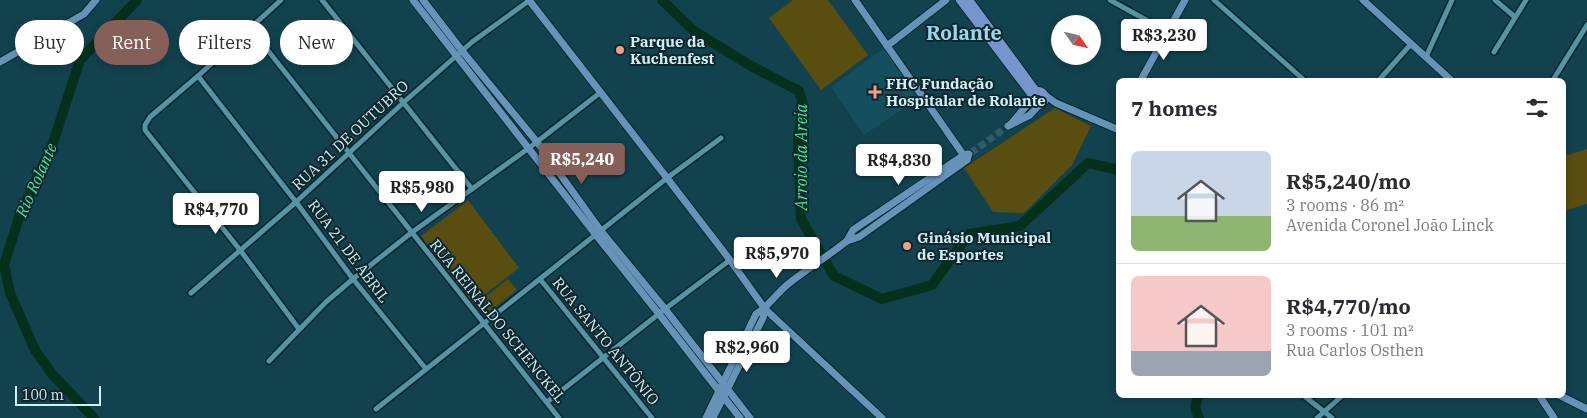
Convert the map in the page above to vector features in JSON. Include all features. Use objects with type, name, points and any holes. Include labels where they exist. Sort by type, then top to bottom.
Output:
[{"type":"main road","points":[[0,62],[84,14],[96,0]]},
{"type":"main road","points":[[413,0],[537,142],[598,233]]},
{"type":"main road","points":[[424,0],[460,54],[529,148],[662,311],[723,390],[750,418]]},
{"type":"main road","points":[[529,0],[668,178],[765,309],[882,418]]},
{"type":"main road","points":[[706,418],[743,351],[756,314],[765,309],[777,294],[808,270],[847,241],[859,237],[899,203],[968,155],[855,0]]},
{"type":"main road","points":[[888,46],[946,0]]},
{"type":"main road","points":[[960,0],[1033,95]]},
{"type":"main road","points":[[969,0],[1033,95],[1034,103],[1056,103]]},
{"type":"main road","points":[[1143,78],[1185,0]]},
{"type":"main road","points":[[1363,0],[1449,78]]},
{"type":"main road","points":[[1045,95],[1045,100],[1030,115],[1009,125],[1033,95],[1041,91],[1056,103],[1116,126]]},
{"type":"main road","points":[[713,418],[723,390]]},
{"type":"main road","points":[[723,390],[740,418]]},
{"type":"main road","points":[[1541,398],[1554,418]]},
{"type":"main road","points":[[1565,398],[1587,409]]},
{"type":"street","points":[[259,20],[281,0]]},
{"type":"street","points":[[322,0],[472,189]]},
{"type":"street","name":"RUA 31 DE OUTUBRO","points":[[191,293],[296,202],[472,42],[529,0]]},
{"type":"street","points":[[1110,0],[1168,32]]},
{"type":"street","points":[[1214,0],[1302,78]]},
{"type":"street","points":[[1426,57],[1452,0]]},
{"type":"street","points":[[1495,0],[1515,17]]},
{"type":"street","points":[[1494,52],[1526,0]]},
{"type":"street","points":[[1554,78],[1587,25]]},
{"type":"street","points":[[1380,78],[1411,44]]},
{"type":"street","name":"RUA REINALDO SCHENCKEL","points":[[270,53],[559,418]]},
{"type":"street","points":[[210,65],[150,117],[145,124],[145,130],[240,250],[299,329]]},
{"type":"street","name":"RUA 21 DE ABRIL","points":[[198,76],[353,279],[426,369]]},
{"type":"street","points":[[269,361],[326,302],[353,279],[411,233],[529,148],[601,92]]},
{"type":"street","points":[[376,409],[721,138]]},
{"type":"street","points":[[547,402],[730,260]]},
{"type":"street","name":"RUA SANTO ANTÔNIO","points":[[540,279],[652,418]]},
{"type":"street","points":[[1307,398],[1332,418]]},
{"type":"street","points":[[1317,418],[1340,398]]},
{"type":"shaded area","points":[[793,0],[828,0],[868,55],[821,90],[769,18]]},
{"type":"shaded area","name":"FHC Fundação Hospitalar de Rolante","points":[[884,48],[920,97],[864,135],[831,87]]},
{"type":"shaded area","points":[[1055,108],[1091,126],[1072,165],[1024,213],[993,212],[964,168]]},
{"type":"shaded area","points":[[1587,149],[1587,204],[1566,210],[1566,155]]},
{"type":"shaded area","points":[[468,200],[519,268],[472,304],[421,236]]},
{"type":"shaded area","points":[[508,279],[517,290],[484,316],[475,305]]},
{"type":"waterway","name":"Rio Rolante","points":[[94,418],[52,374],[35,350],[10,293],[4,265],[20,214],[53,143],[80,60],[137,0]]},
{"type":"waterway","name":"Arroio da Areia","points":[[662,0],[694,31],[751,66],[799,91],[803,104],[798,141],[801,219],[834,276],[882,299],[932,285],[969,234],[1020,226],[1088,163],[1116,169]]},
{"type":"waterway","name":"Arroio da Areia","points":[[1198,398],[1195,407],[1199,418]]},
{"type":"tunnel","points":[[971,153],[1008,126]]},
{"type":"place","name":"Parque da Kuchenfest","points":[[620,50]]},
{"type":"place","name":"FHC Fundação Hospitalar de Rolante","points":[[875,92]]},
{"type":"place","name":"Ginásio Municipal de Esportes","points":[[907,246]]},
{"type":"district","name":"Rolante","points":[[964,32]]}]
